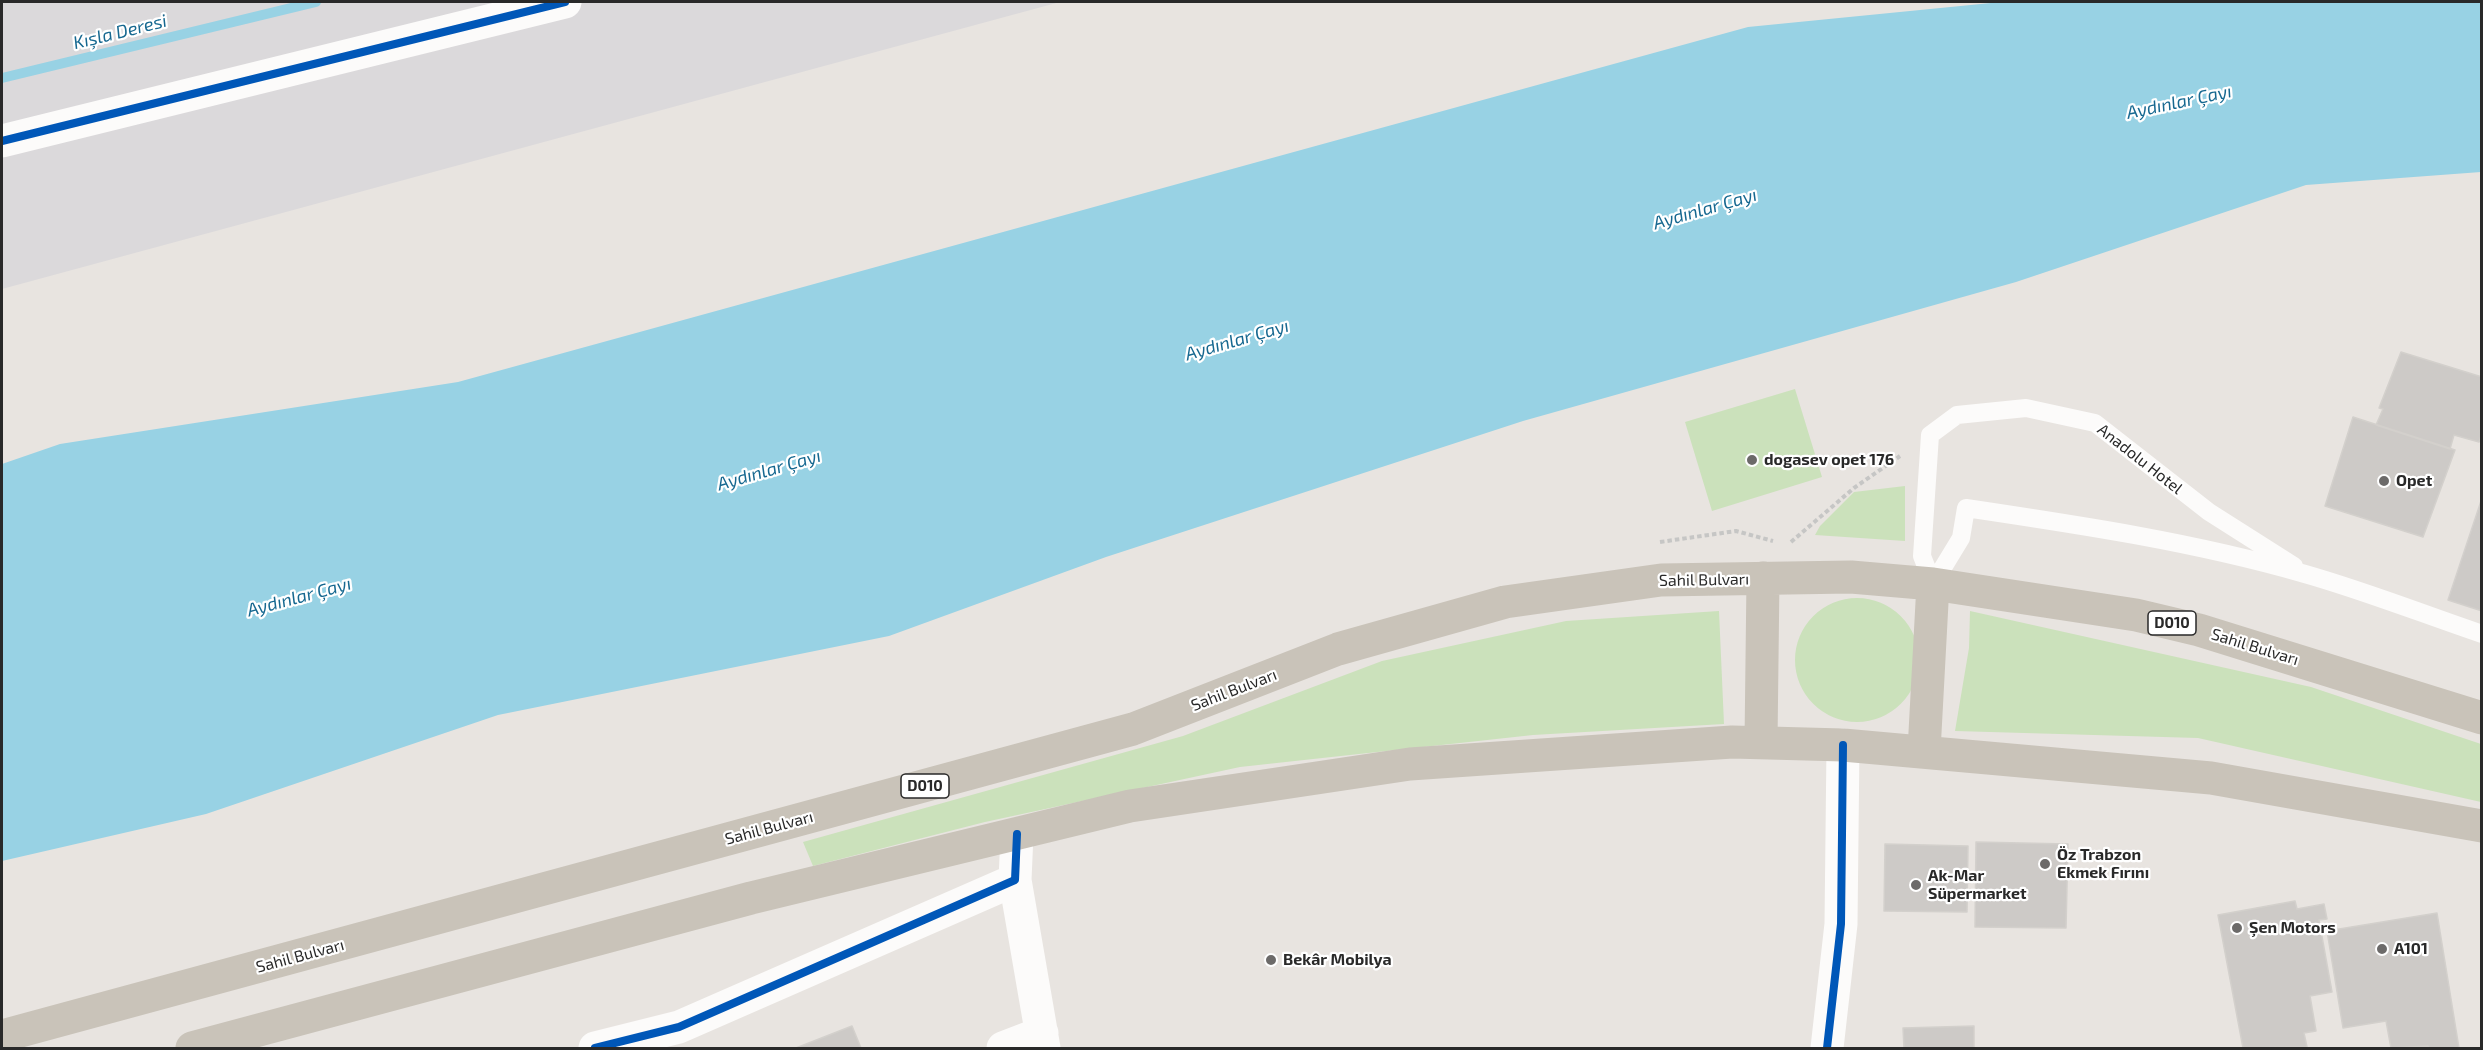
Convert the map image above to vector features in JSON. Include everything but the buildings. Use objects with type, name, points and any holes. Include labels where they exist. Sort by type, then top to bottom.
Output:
[{"type":"highway","name":"Sahil Bulvarı","points":[[2,1036],[1133,729],[1338,649],[1505,602],[1661,580],[1851,577],[1933,584],[2136,615],[2199,630],[2481,718]]},
{"type":"highway","points":[[1761,742],[1763,579]]},
{"type":"highway","points":[[1924,751],[1933,584]]},
{"type":"highway","points":[[192,1048],[751,898],[1130,806],[1410,764],[1732,742],[1843,745],[2211,778],[2481,826]]},
{"type":"street","points":[[2,141],[565,2]]},
{"type":"street","points":[[1827,1048],[1841,924],[1843,745]]},
{"type":"street","points":[[1004,1048],[1043,1041],[1015,880],[1017,834]]},
{"type":"street","points":[[595,1048],[679,1027],[1015,880]]},
{"type":"lane","name":"Anadolu Hotel","points":[[1930,435],[1957,415],[2026,408],[2095,423],[2209,512],[2306,574]]},
{"type":"lane","points":[[1930,435],[1922,556],[1933,584]]},
{"type":"lane","points":[[1933,584],[1961,538],[1966,508],[2141,535],[2216,550],[2306,574],[2481,634]]},
{"type":"path","points":[[1787,545],[1854,488],[1930,435]]},
{"type":"shaded area","points":[[2,2],[1060,2],[2,289]]},
{"type":"green space","points":[[1795,389],[1822,477],[1712,511],[1685,422]]},
{"type":"green space","points":[[1905,486],[1905,541],[1815,535],[1820,526],[1854,492]]},
{"type":"green space","points":[[1857,598],[1881,603],[1901,616],[1914,636],[1919,660],[1914,684],[1901,704],[1881,717],[1857,722],[1833,717],[1813,704],[1800,684],[1795,660],[1800,636],[1813,616],[1833,603]]},
{"type":"green space","points":[[1719,611],[1724,724],[1533,735],[1240,767],[985,822],[813,866],[803,842],[1183,736],[1382,661],[1566,621]]},
{"type":"green space","points":[[1970,611],[2311,687],[2481,744],[2481,802],[2198,738],[1955,731],[1969,648]]},
{"type":"water","name":"Aydınlar Çayı","points":[[2001,2],[2481,2],[2481,172],[2306,185],[2016,282],[1523,421],[1106,557],[889,636],[498,715],[206,814],[2,861],[2,464],[60,444],[458,382],[1748,27]]},
{"type":"waterway","name":"Kışla Deresi","points":[[2,78],[316,2]]},
{"type":"cycle path","points":[[2,141],[565,2]]},
{"type":"cycle path","points":[[1827,1048],[1841,924],[1843,745]]},
{"type":"cycle path","points":[[595,1048],[679,1027],[1015,880],[1017,834]]},
{"type":"place","name":"dogasev opet 176","points":[[1752,460]]},
{"type":"place","name":"Opet","points":[[2384,481]]},
{"type":"place","name":"Öz Trabzon Ekmek Fırını","points":[[2045,864]]},
{"type":"place","name":"Ak-Mar Süpermarket","points":[[1916,885]]},
{"type":"place","name":"Şen Motors","points":[[2237,928]]},
{"type":"place","name":"A101","points":[[2382,949]]},
{"type":"place","name":"Bekâr Mobilya","points":[[1271,960]]}]
